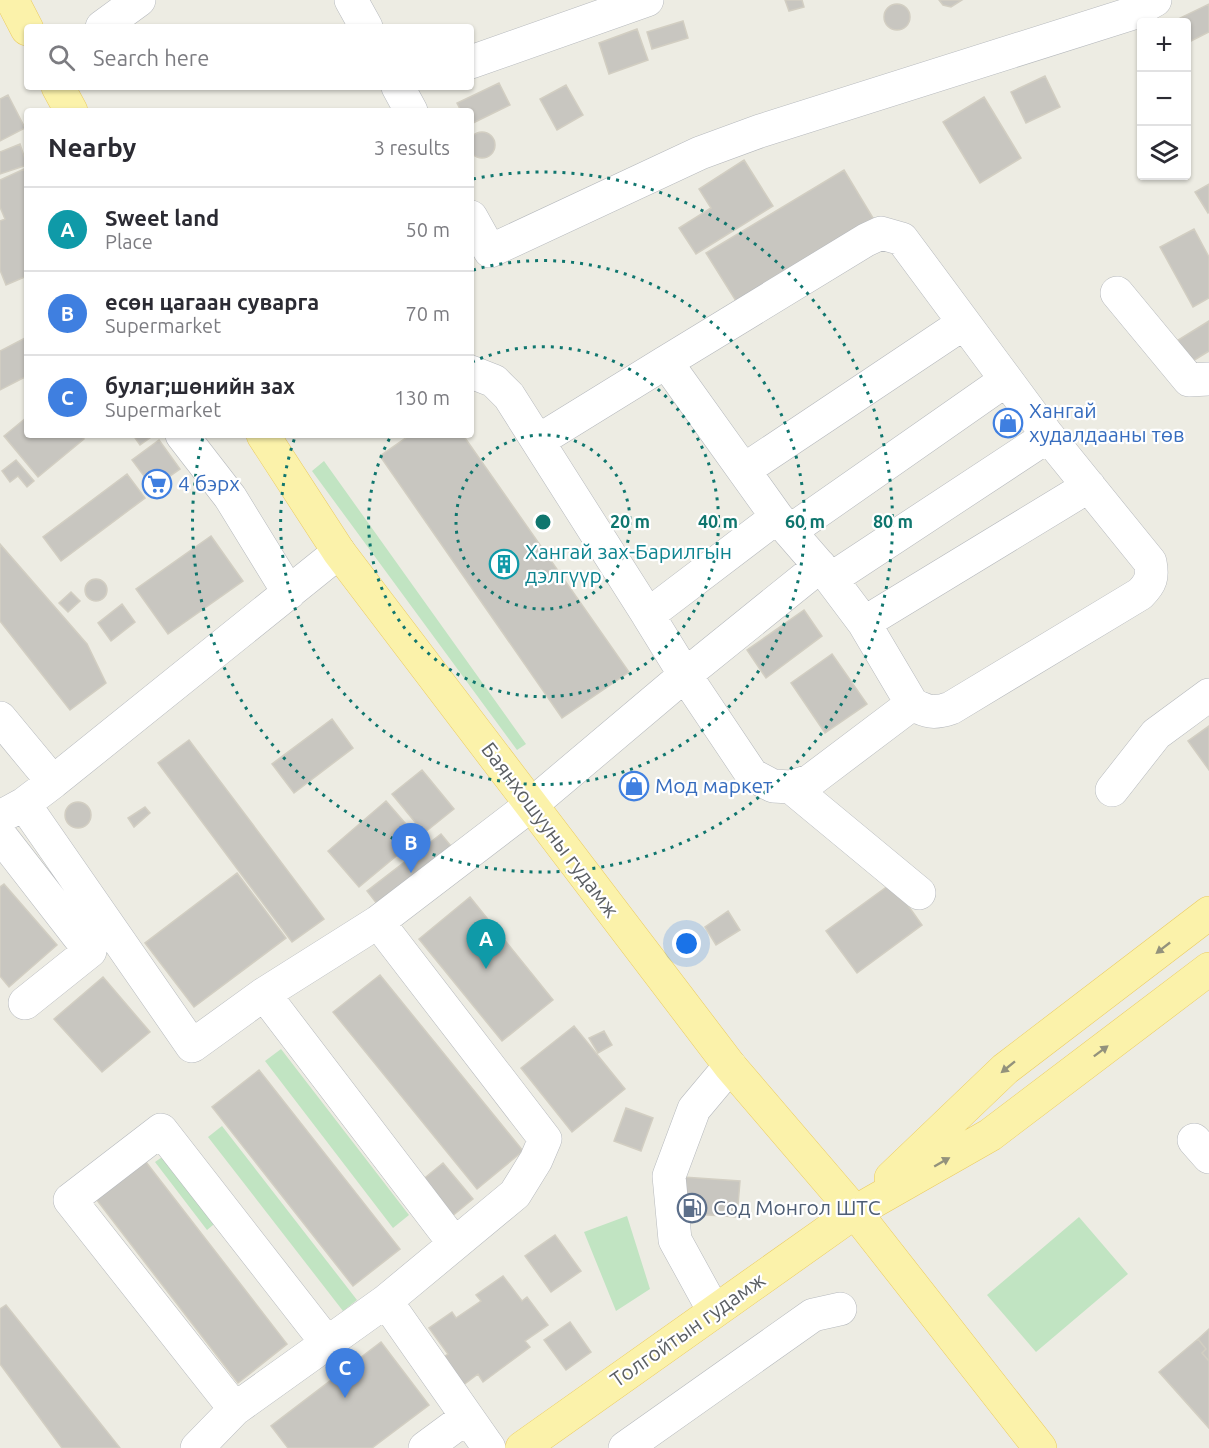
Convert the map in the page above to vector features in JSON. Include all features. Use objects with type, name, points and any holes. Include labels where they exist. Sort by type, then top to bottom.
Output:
[{"type":"main road","points":[[12,0],[24,24]]},
{"type":"main road","points":[[60,90],[69,108]]},
{"type":"main road","name":"Баянхошууны гудамж","points":[[264,438],[339,552],[729,1066],[855,1212],[1040,1448]]},
{"type":"main road","points":[[855,1212],[1005,1069],[1209,913]]},
{"type":"main road","points":[[855,1212],[990,1135],[1209,969]]},
{"type":"main road","name":"Толгойтын гудамж","points":[[522,1448],[855,1212]]},
{"type":"street","points":[[106,24],[139,0]]},
{"type":"street","points":[[351,0],[364,24]]},
{"type":"street","points":[[474,61],[647,0]]},
{"type":"street","points":[[474,222],[490,251],[700,153],[760,131],[1130,14],[1155,0]]},
{"type":"street","points":[[400,90],[410,108]]},
{"type":"street","points":[[538,441],[666,362],[881,233],[902,239],[1048,436],[1150,562],[1152,575],[1149,584],[1140,594],[951,708],[936,713],[926,711],[912,704],[864,623],[784,524],[666,362]]},
{"type":"street","points":[[1117,293],[1189,380],[1209,379]]},
{"type":"street","points":[[744,471],[964,323]]},
{"type":"street","points":[[474,373],[494,381],[509,396],[685,675],[752,775],[773,786],[791,787],[810,781],[912,704]]},
{"type":"street","points":[[648,615],[1006,380]]},
{"type":"street","points":[[6,816],[192,1046],[264,994],[378,922],[531,805],[685,675],[825,572],[1048,436]]},
{"type":"street","points":[[184,438],[230,497],[289,593]]},
{"type":"street","points":[[864,623],[1089,486]]},
{"type":"street","points":[[6,816],[52,782],[339,552]]},
{"type":"street","points":[[1112,790],[1156,734],[1209,695]]},
{"type":"street","points":[[0,718],[52,782]]},
{"type":"street","points":[[791,787],[919,893]]},
{"type":"street","points":[[6,816],[90,951],[25,1003]]},
{"type":"street","points":[[196,1448],[235,1409],[386,1301],[515,1194],[536,1160],[544,1139],[378,922]]},
{"type":"street","points":[[264,994],[454,1243]]},
{"type":"street","points":[[714,1311],[675,1240],[669,1176],[694,1109],[729,1066]]},
{"type":"street","points":[[235,1409],[70,1200],[161,1130],[327,1343]]},
{"type":"street","points":[[386,1301],[489,1448]]},
{"type":"street","points":[[626,1448],[813,1315],[840,1310]]},
{"type":"street","points":[[425,1448],[467,1417]]},
{"type":"green space","points":[[324,461],[526,744],[517,750],[312,471]]},
{"type":"green space","points":[[281,1049],[409,1215],[393,1228],[265,1061]]},
{"type":"green space","points":[[222,1126],[357,1300],[343,1311],[208,1137]]},
{"type":"green space","points":[[168,1153],[219,1220],[207,1230],[155,1162]]},
{"type":"green space","points":[[627,1216],[650,1289],[616,1311],[584,1232]]},
{"type":"green space","points":[[1079,1217],[1128,1274],[1036,1352],[987,1295]]},
{"type":"building","points":[[785,0],[802,0],[804,7],[789,11]]},
{"type":"building","points":[[939,0],[962,0],[951,7],[943,5]]},
{"type":"building","points":[[897,4],[906,8],[910,17],[906,26],[897,30],[888,26],[884,17],[888,8]]},
{"type":"building","points":[[1209,4],[1209,32],[1191,41],[1191,18],[1180,18]]},
{"type":"building","points":[[683,21],[688,38],[652,49],[647,32]]},
{"type":"building","points":[[637,29],[648,60],[609,74],[599,43]]},
{"type":"building","points":[[1045,76],[1060,107],[1026,123],[1011,92]]},
{"type":"building","points":[[499,83],[510,105],[474,123],[474,108],[460,108],[457,103]]},
{"type":"building","points":[[566,85],[583,115],[557,130],[540,99]]},
{"type":"building","points":[[8,95],[24,129],[0,141],[0,99]]},
{"type":"building","points":[[984,97],[1021,158],[980,183],[943,122]]},
{"type":"building","points":[[477,133],[487,133],[494,140],[494,150],[487,157],[482,158],[474,155],[474,135]]},
{"type":"building","points":[[20,144],[24,166],[0,174],[0,152]]},
{"type":"building","points":[[744,160],[773,206],[696,254],[679,228],[711,208],[699,189]]},
{"type":"building","points":[[24,169],[24,277],[6,285],[0,270],[0,221],[5,219],[0,207],[0,180]]},
{"type":"building","points":[[844,170],[873,218],[736,301],[706,253]]},
{"type":"building","points":[[1209,184],[1209,212],[1208,213],[1195,192]]},
{"type":"building","points":[[1194,229],[1209,257],[1209,298],[1193,307],[1160,247]]},
{"type":"building","points":[[1209,321],[1209,351],[1188,364],[1175,342]]},
{"type":"building","points":[[24,339],[24,378],[0,390],[0,351]]},
{"type":"building","points":[[24,419],[24,438],[84,439],[38,477],[4,436]]},
{"type":"building","points":[[135,438],[150,438],[140,445]]},
{"type":"building","name":"Хангай зах-Барилгын дэлгүүр","points":[[406,438],[465,438],[629,672],[562,718],[380,456]]},
{"type":"building","points":[[159,440],[180,469],[153,488],[132,460]]},
{"type":"building","points":[[16,460],[34,481],[27,487],[18,476],[10,482],[2,471]]},
{"type":"building","points":[[127,474],[145,498],[61,561],[43,537]]},
{"type":"building","points":[[211,536],[243,581],[168,634],[136,589]]},
{"type":"building","points":[[0,544],[87,644],[106,683],[70,710],[0,621]]},
{"type":"building","points":[[92,579],[100,579],[107,586],[107,594],[100,601],[92,601],[85,594],[85,586]]},
{"type":"building","points":[[71,592],[80,601],[68,612],[59,603]]},
{"type":"building","points":[[122,604],[135,622],[111,641],[98,623]]},
{"type":"building","points":[[804,610],[822,636],[766,678],[747,650]]},
{"type":"building","points":[[832,654],[867,704],[825,733],[791,683]]},
{"type":"building","points":[[332,719],[353,748],[294,793],[272,764]]},
{"type":"building","points":[[1209,726],[1209,770],[1188,741]]},
{"type":"building","points":[[189,740],[324,919],[292,942],[158,763]]},
{"type":"building","points":[[422,770],[454,809],[424,833],[392,794]]},
{"type":"building","points":[[386,801],[418,838],[359,887],[328,851]]},
{"type":"building","points":[[78,802],[87,806],[91,815],[87,824],[78,828],[69,824],[65,815],[69,806]]},
{"type":"building","points":[[145,807],[150,813],[134,827],[128,818]]},
{"type":"building","points":[[441,834],[455,851],[381,909],[367,891]]},
{"type":"building","points":[[237,873],[286,938],[194,1007],[145,943]]},
{"type":"building","points":[[892,883],[922,925],[857,973],[826,931]]},
{"type":"building","points":[[4,884],[57,945],[9,987],[0,976],[0,887]]},
{"type":"building","points":[[470,897],[553,1000],[502,1041],[419,939]]},
{"type":"building","points":[[728,911],[740,930],[716,945],[705,927]]},
{"type":"building","points":[[380,975],[523,1151],[477,1189],[333,1012]]},
{"type":"building","points":[[103,977],[150,1032],[102,1072],[54,1019]]},
{"type":"building","points":[[574,1026],[625,1089],[572,1132],[521,1068]]},
{"type":"building","points":[[604,1031],[612,1045],[598,1053],[589,1038]]},
{"type":"building","points":[[259,1070],[400,1249],[353,1286],[212,1107]]},
{"type":"building","points":[[626,1108],[653,1118],[641,1151],[614,1141]]},
{"type":"building","points":[[146,1162],[287,1344],[238,1383],[96,1199]]},
{"type":"building","points":[[443,1163],[473,1199],[451,1217],[421,1181]]},
{"type":"building","points":[[683,1177],[740,1181],[737,1217],[679,1213]]},
{"type":"building","points":[[555,1235],[581,1271],[551,1292],[525,1256]]},
{"type":"building","points":[[503,1276],[522,1301],[527,1297],[548,1325],[525,1341],[530,1347],[483,1382],[478,1374],[462,1386],[442,1358],[448,1354],[429,1328],[452,1312],[456,1318],[481,1301],[476,1295]]},
{"type":"building","points":[[6,1305],[120,1448],[62,1448],[0,1364],[0,1309]]},
{"type":"building","points":[[570,1322],[591,1352],[566,1370],[544,1340]]},
{"type":"building","points":[[1209,1329],[1209,1361],[1202,1353],[1206,1349],[1198,1339]]},
{"type":"building","points":[[1198,1339],[1206,1349],[1202,1353],[1209,1361],[1209,1428],[1159,1372]]},
{"type":"building","points":[[381,1342],[429,1405],[372,1448],[288,1448],[271,1426]]},
{"type":"place","name":"Хангай худалдааны төв","points":[[1008,423]]},
{"type":"place","name":"4 бэрх","points":[[157,484]]},
{"type":"place","name":"Хангай зах-Барилгын дэлгүүр","points":[[504,564]]},
{"type":"place","name":"Мод маркет","points":[[634,786]]},
{"type":"place","name":"есөн цагаан суварга","points":[[411,873]]},
{"type":"place","name":"Sweet land","points":[[486,969]]},
{"type":"place","name":"Сод Монгол ШТС","points":[[692,1208]]},
{"type":"place","name":"булаг;шөнийн зах","points":[[345,1398]]}]
